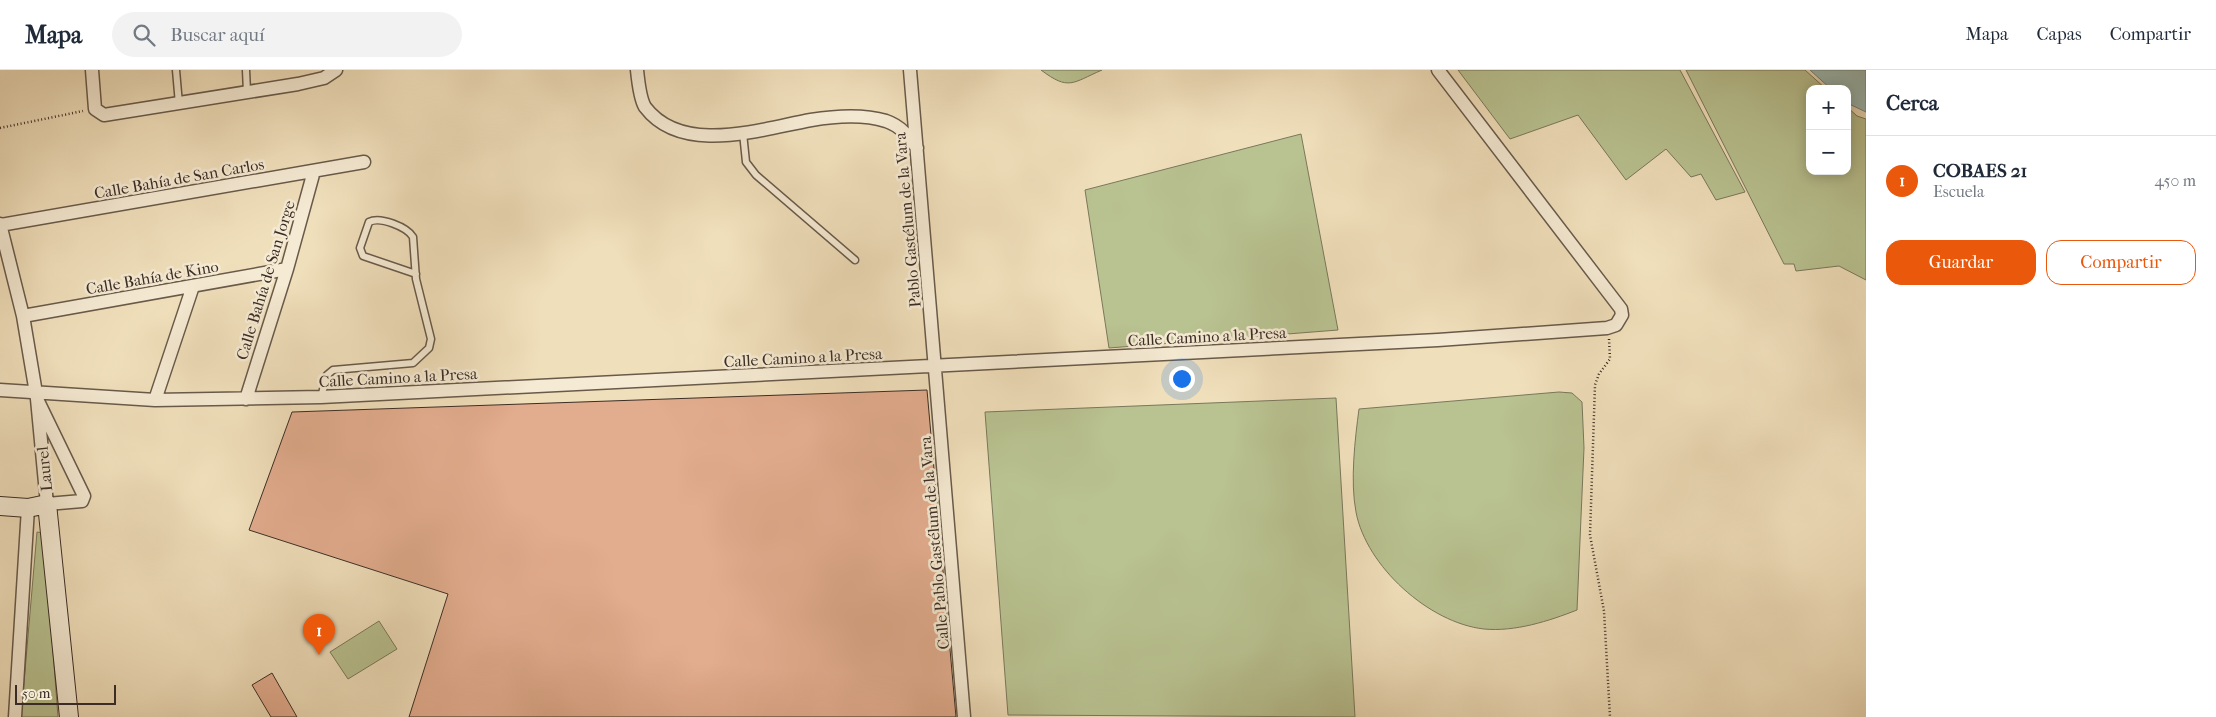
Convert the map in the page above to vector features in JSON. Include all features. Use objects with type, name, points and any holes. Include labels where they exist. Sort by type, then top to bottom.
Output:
[{"type":"street","points":[[92,70],[95,108],[104,115],[298,84],[336,70]]},
{"type":"street","points":[[637,70],[644,106],[663,124],[679,132],[743,134],[812,120],[868,117],[888,122],[904,131],[918,148]]},
{"type":"street","name":"Pablo Gastélum de la Vara","points":[[910,70],[936,367]]},
{"type":"street","points":[[1438,70],[1621,309],[1621,321],[1606,328]]},
{"type":"street","name":"Calle Bahía de San Carlos","points":[[0,224],[364,162]]},
{"type":"street","name":"Calle Bahía de San Jorge","points":[[246,399],[287,269],[314,171]]},
{"type":"street","name":"Laurel","points":[[0,224],[23,316],[36,397],[69,717]]},
{"type":"street","name":"Calle Bahía de Kino","points":[[23,316],[287,269]]},
{"type":"street","points":[[155,400],[193,286]]},
{"type":"street","name":"Calle Camino a la Presa","points":[[0,390],[36,397],[155,400],[321,397],[936,367],[1438,340],[1606,328]]},
{"type":"street","name":"Calle Pablo Gastélum de la Vara","points":[[936,367],[964,717]]},
{"type":"street","points":[[0,506],[28,508],[47,504],[79,502],[84,496],[36,397]]},
{"type":"street","points":[[14,717],[28,508]]},
{"type":"lane","points":[[176,70],[179,104]]},
{"type":"lane","points":[[246,70],[248,92]]},
{"type":"lane","points":[[743,134],[746,162],[756,175],[855,260]]},
{"type":"lane","points":[[321,397],[327,375],[333,370],[413,363],[422,357],[429,348],[431,339],[416,274],[413,237],[401,227],[376,220],[369,222],[360,248],[363,256],[416,274]]},
{"type":"path","points":[[0,128],[95,108]]},
{"type":"path","points":[[1606,328],[1610,359],[1599,374],[1595,385],[1589,512],[1594,562],[1604,611],[1610,717]]},
{"type":"green space","points":[[1041,70],[1102,70],[1077,81],[1065,83],[1050,77]]},
{"type":"green space","points":[[1458,70],[1680,70],[1745,192],[1716,200],[1701,174],[1691,177],[1666,149],[1626,180],[1578,115],[1510,139]]},
{"type":"green space","points":[[1686,70],[1805,70],[1822,85],[1806,85],[1806,175],[1851,175],[1851,111],[1857,116],[1866,119],[1866,280],[1839,266],[1796,271],[1794,264],[1784,264]]},
{"type":"green space","points":[[1301,134],[1338,330],[1109,348],[1085,190]]},
{"type":"green space","points":[[1559,392],[1572,393],[1582,402],[1584,448],[1577,610],[1532,625],[1508,629],[1484,629],[1442,616],[1422,604],[1386,571],[1372,552],[1362,532],[1356,512],[1353,487],[1359,409]]},
{"type":"green space","points":[[1336,398],[1355,717],[1008,715],[985,412]]},
{"type":"green space","points":[[37,532],[44,533],[58,717],[21,717]]},
{"type":"green space","points":[[379,621],[397,649],[348,679],[330,652]]},
{"type":"water","points":[[1810,70],[1866,70],[1866,112],[1851,105],[1851,85],[1827,85]]},
{"type":"building","points":[[927,390],[956,717],[409,717],[448,594],[249,530],[292,412]]},
{"type":"building","points":[[272,673],[297,717],[271,717],[252,685]]},
{"type":"place","name":"COBAES 21","points":[[319,655]]}]
